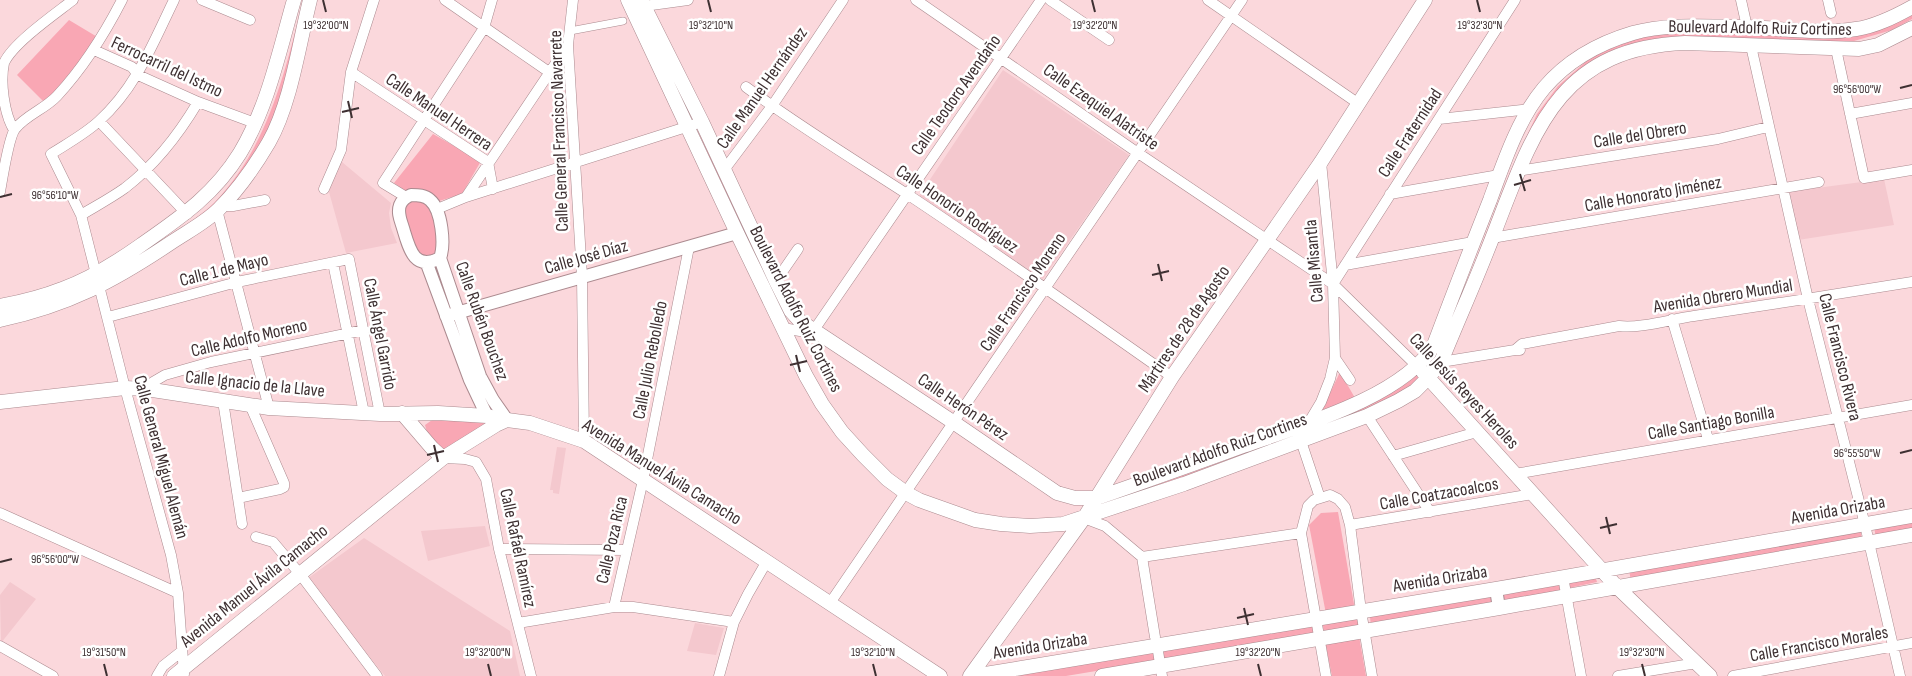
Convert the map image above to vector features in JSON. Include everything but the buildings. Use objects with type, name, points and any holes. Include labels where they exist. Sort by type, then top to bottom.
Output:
[{"type":"main road","points":[[0,306],[64,289],[96,273],[187,214],[214,189],[240,153],[255,123],[276,71],[294,0]]},
{"type":"main road","points":[[0,320],[28,314],[64,302],[100,286],[129,271],[219,208],[247,177],[270,142],[281,115],[293,73],[310,0]]},
{"type":"main road","name":"Boulevard Adolfo Ruiz Cortines","points":[[628,0],[783,328],[814,390],[842,432],[887,479],[906,493],[946,511],[975,520],[1030,526],[1064,524],[1084,518],[1367,416],[1406,396],[1428,378],[1441,362],[1534,136],[1562,95],[1578,78],[1596,66],[1615,56],[1660,44],[1685,43],[1859,49],[1878,44],[1912,28]]},
{"type":"main road","name":"Mártires de 28 de Agosto","points":[[971,676],[1084,518],[1172,377],[1321,162],[1425,0]]},
{"type":"main road","name":"Boulevard Adolfo Ruiz Cortines","points":[[643,3],[791,310],[800,321],[814,330]]},
{"type":"main road","name":"Boulevard Adolfo Ruiz Cortines","points":[[1097,498],[1309,422],[1388,387],[1418,366],[1434,345],[1519,128],[1544,88],[1564,68],[1584,54],[1608,42],[1634,33],[1657,28],[1837,31],[1856,29],[1889,19],[1912,8]]},
{"type":"main road","name":"Calle Herón Pérez","points":[[814,330],[1057,493],[1075,498],[1097,498]]},
{"type":"main road","name":"Calle Jesús Reyes Heroles","points":[[1418,366],[1617,587],[1702,671]]},
{"type":"main road","name":"Calle Ignacio de la Llave","points":[[0,402],[125,388],[146,389],[269,408],[380,414],[438,413],[487,416],[507,420]]},
{"type":"main road","points":[[402,413],[443,458]]},
{"type":"main road","points":[[422,436],[422,428],[425,422],[438,413]]},
{"type":"main road","name":"Avenida Manuel Ávila Camacho","points":[[180,673],[443,458],[507,420],[530,423],[584,442],[940,676]]},
{"type":"main road","name":"Avenida Orizaba","points":[[971,676],[998,674],[1156,641],[1316,619],[1912,516]]},
{"type":"main road","points":[[1102,676],[1161,671],[1364,630],[1912,535]]},
{"type":"street","points":[[14,130],[6,118],[2,102],[1,76],[4,63],[12,52],[27,38],[73,0]]},
{"type":"street","points":[[0,192],[14,130],[56,97],[78,72],[94,50],[122,0]]},
{"type":"street","points":[[174,0],[138,75],[120,99],[99,121],[187,214]]},
{"type":"street","points":[[202,0],[250,20]]},
{"type":"street","points":[[324,189],[340,150],[352,72],[374,0]]},
{"type":"street","points":[[445,0],[549,72]]},
{"type":"street","points":[[406,197],[383,183],[484,28],[492,0]]},
{"type":"street","name":"Calle General Francisco Navarrete","points":[[573,0],[568,45],[582,276],[584,442]]},
{"type":"street","points":[[643,3],[688,0]]},
{"type":"street","name":"Calle Manuel Hernández","points":[[724,170],[772,106],[843,0]]},
{"type":"street","name":"Calle Ezequiel Alatriste","points":[[916,0],[1138,153],[1268,239]]},
{"type":"street","name":"Calle Teodoro Avendaño","points":[[814,330],[1041,0]]},
{"type":"street","points":[[1050,0],[1110,40]]},
{"type":"street","points":[[1208,0],[1359,104]]},
{"type":"street","name":"Calle Francisco Moreno","points":[[830,603],[1242,0]]},
{"type":"street","name":"Calle Fraternidad","points":[[1333,284],[1515,0]]},
{"type":"street","points":[[1741,0],[1747,28]]},
{"type":"street","points":[[1828,0],[1831,13]]},
{"type":"street","points":[[570,31],[624,21]]},
{"type":"street","points":[[466,197],[568,45]]},
{"type":"street","name":"Calle Francisco Rivera","points":[[1751,46],[1808,299],[1865,525],[1900,676]]},
{"type":"street","points":[[1836,49],[1864,178],[1912,170]]},
{"type":"street","name":"Ferrocarril del Istmo","points":[[94,50],[132,67],[138,75],[198,102],[255,123]]},
{"type":"street","name":"Calle Manuel Herrera","points":[[352,72],[488,162],[493,189]]},
{"type":"street","name":"Calle Honorio Rodríguez","points":[[746,87],[1046,288],[1172,377]]},
{"type":"street","points":[[81,215],[125,188],[145,170],[185,123],[198,102]]},
{"type":"street","points":[[1850,114],[1912,103]]},
{"type":"street","points":[[1439,119],[1530,109]]},
{"type":"street","name":"Calle General Miguel Alemán","points":[[99,121],[51,154],[81,215],[125,388],[171,555],[178,593],[182,651],[180,673]]},
{"type":"street","points":[[437,209],[466,197],[575,161],[702,122]]},
{"type":"street","name":"Calle del Obrero","points":[[1518,171],[1718,139],[1768,127]]},
{"type":"street","name":"Calle Misantla","points":[[1309,422],[1322,402],[1335,358],[1333,284],[1321,162]]},
{"type":"street","points":[[1390,194],[1499,175]]},
{"type":"street","name":"Calle Honorato Jiménez","points":[[1492,238],[1819,182]]},
{"type":"street","points":[[411,195],[423,196],[431,201],[437,209],[444,249],[440,258],[427,264],[417,260],[409,247],[399,212],[400,204],[406,197],[411,195]]},
{"type":"street","points":[[265,200],[219,208],[269,408]]},
{"type":"street","name":"Calle José Díaz","points":[[452,314],[737,233]]},
{"type":"street","name":"Calle Jesús Reyes Heroles","points":[[1268,239],[1333,284],[1418,366]]},
{"type":"street","points":[[1345,265],[1473,242]]},
{"type":"street","name":"Calle Julio Rebolledo","points":[[643,480],[688,247]]},
{"type":"street","points":[[776,281],[798,249]]},
{"type":"street","name":"Calle Rubén Bouchez","points":[[440,258],[452,314],[470,380],[487,416]]},
{"type":"street","name":"Calle 1 de Mayo","points":[[108,317],[237,282],[349,259]]},
{"type":"street","name":"Calle Ángel Garrido","points":[[349,259],[380,414]]},
{"type":"street","name":"Calle Ángel Garrido","points":[[333,263],[364,413]]},
{"type":"street","name":"Calle Rubén Bouchez","points":[[427,264],[480,376],[507,420]]},
{"type":"street","name":"Avenida Obrero Mundial","points":[[1441,362],[1515,350],[1522,344],[1619,326],[1628,328],[1672,319],[1912,282]]},
{"type":"street","points":[[1672,319],[1708,439]]},
{"type":"street","points":[[783,328],[800,331],[814,330]]},
{"type":"street","name":"Calle Adolfo Moreno","points":[[146,389],[165,375],[211,362],[364,330]]},
{"type":"street","points":[[1335,358],[1350,380]]},
{"type":"street","points":[[354,369],[370,367]]},
{"type":"street","points":[[223,401],[242,524]]},
{"type":"street","points":[[238,498],[280,490],[284,487],[284,483],[250,405]]},
{"type":"street","name":"Calle Santiago Bonilla","points":[[1515,474],[1912,405]]},
{"type":"street","points":[[1367,416],[1430,512]]},
{"type":"street","points":[[1393,456],[1477,432]]},
{"type":"street","points":[[1301,441],[1320,498]]},
{"type":"street","name":"Calle Rafaél Ramírez","points":[[443,458],[465,459],[476,462],[486,479],[499,549],[531,676]]},
{"type":"street","name":"Calle Poza Rica","points":[[614,607],[643,480]]},
{"type":"street","name":"Calle Coatzacoalcos","points":[[1350,525],[1533,494]]},
{"type":"street","points":[[1326,676],[1301,533],[1308,506],[1320,498],[1330,496],[1338,499],[1345,507],[1350,525],[1361,611],[1372,676]]},
{"type":"street","points":[[0,513],[178,593]]},
{"type":"street","points":[[1084,518],[1105,526],[1142,557],[1161,671]]},
{"type":"street","points":[[1142,557],[1301,533]]},
{"type":"street","points":[[256,537],[273,542],[300,574],[377,676]]},
{"type":"street","points":[[499,549],[627,550]]},
{"type":"street","points":[[719,676],[734,622],[767,561]]},
{"type":"street","points":[[1563,577],[1581,676]]},
{"type":"street","points":[[1496,589],[1499,608]]},
{"type":"street","points":[[518,623],[614,607],[633,607],[734,622]]},
{"type":"street","name":"Calle Francisco Morales","points":[[1732,676],[1912,643]]},
{"type":"street","points":[[2,650],[39,672],[53,676]]},
{"type":"street","points":[[157,676],[164,666],[182,651]]},
{"type":"street","points":[[1618,676],[1702,671]]},
{"type":"shaded area","points":[[303,0],[308,0],[278,107],[264,138],[243,175],[216,206],[169,237],[215,202],[249,157],[272,107],[281,81]]},
{"type":"shaded area","points":[[1912,13],[1912,19],[1892,30],[1854,41],[1637,44],[1561,89],[1431,368],[1427,364],[1449,329],[1510,172],[1537,114],[1558,86],[1591,57],[1635,38],[1676,31],[1802,37]]},
{"type":"shaded area","points":[[69,20],[99,38],[45,103],[17,75]]},
{"type":"shaded area","points":[[1003,70],[1129,155],[1043,279],[917,199]]},
{"type":"shaded area","points":[[702,130],[800,329],[789,320],[776,299],[745,239],[698,131]]},
{"type":"shaded area","points":[[433,134],[481,161],[462,194],[436,202],[408,193],[394,183]]},
{"type":"shaded area","points":[[342,162],[391,203],[389,213],[391,228],[397,243],[346,253],[329,192],[335,166]]},
{"type":"shaded area","points":[[1884,179],[1894,225],[1798,240],[1787,192]]},
{"type":"shaded area","points":[[405,201],[426,202],[429,207],[437,231],[440,250],[430,258],[419,255],[401,207]]},
{"type":"shaded area","points":[[1340,372],[1355,398],[1322,410]]},
{"type":"shaded area","points":[[1417,374],[1422,379],[1388,402],[1227,468],[1111,501],[1224,461],[1386,394],[1407,383]]},
{"type":"shaded area","points":[[435,418],[486,421],[488,425],[448,452],[434,441],[426,430],[425,425]]},
{"type":"shaded area","points":[[557,447],[566,448],[559,494],[553,493],[553,490],[550,490]]},
{"type":"shaded area","points":[[1338,512],[1355,610],[1326,614],[1309,525],[1321,513]]},
{"type":"shaded area","points":[[1912,520],[1912,531],[1876,538],[1874,527]]},
{"type":"shaded area","points":[[485,526],[490,546],[428,561],[421,531]]},
{"type":"shaded area","points":[[1860,529],[1862,539],[1631,581],[1629,570]]},
{"type":"shaded area","points":[[364,538],[510,631],[520,676],[385,676],[307,579]]},
{"type":"shaded area","points":[[1594,572],[1597,582],[1569,588],[1567,577]]},
{"type":"shaded area","points":[[1561,581],[1562,591],[1500,601],[1499,592]]},
{"type":"shaded area","points":[[10,582],[36,599],[1,643],[0,595]]},
{"type":"shaded area","points":[[1493,594],[1494,605],[1371,626],[1370,617]]},
{"type":"shaded area","points":[[1357,615],[1359,627],[1324,633],[1322,620]]},
{"type":"shaded area","points":[[1313,622],[1315,635],[1163,660],[1162,649]]},
{"type":"shaded area","points":[[695,623],[724,628],[716,655],[687,651]]},
{"type":"shaded area","points":[[1359,636],[1366,676],[1332,676],[1325,641]]},
{"type":"shaded area","points":[[1154,650],[1156,661],[1066,676],[1003,676]]}]
